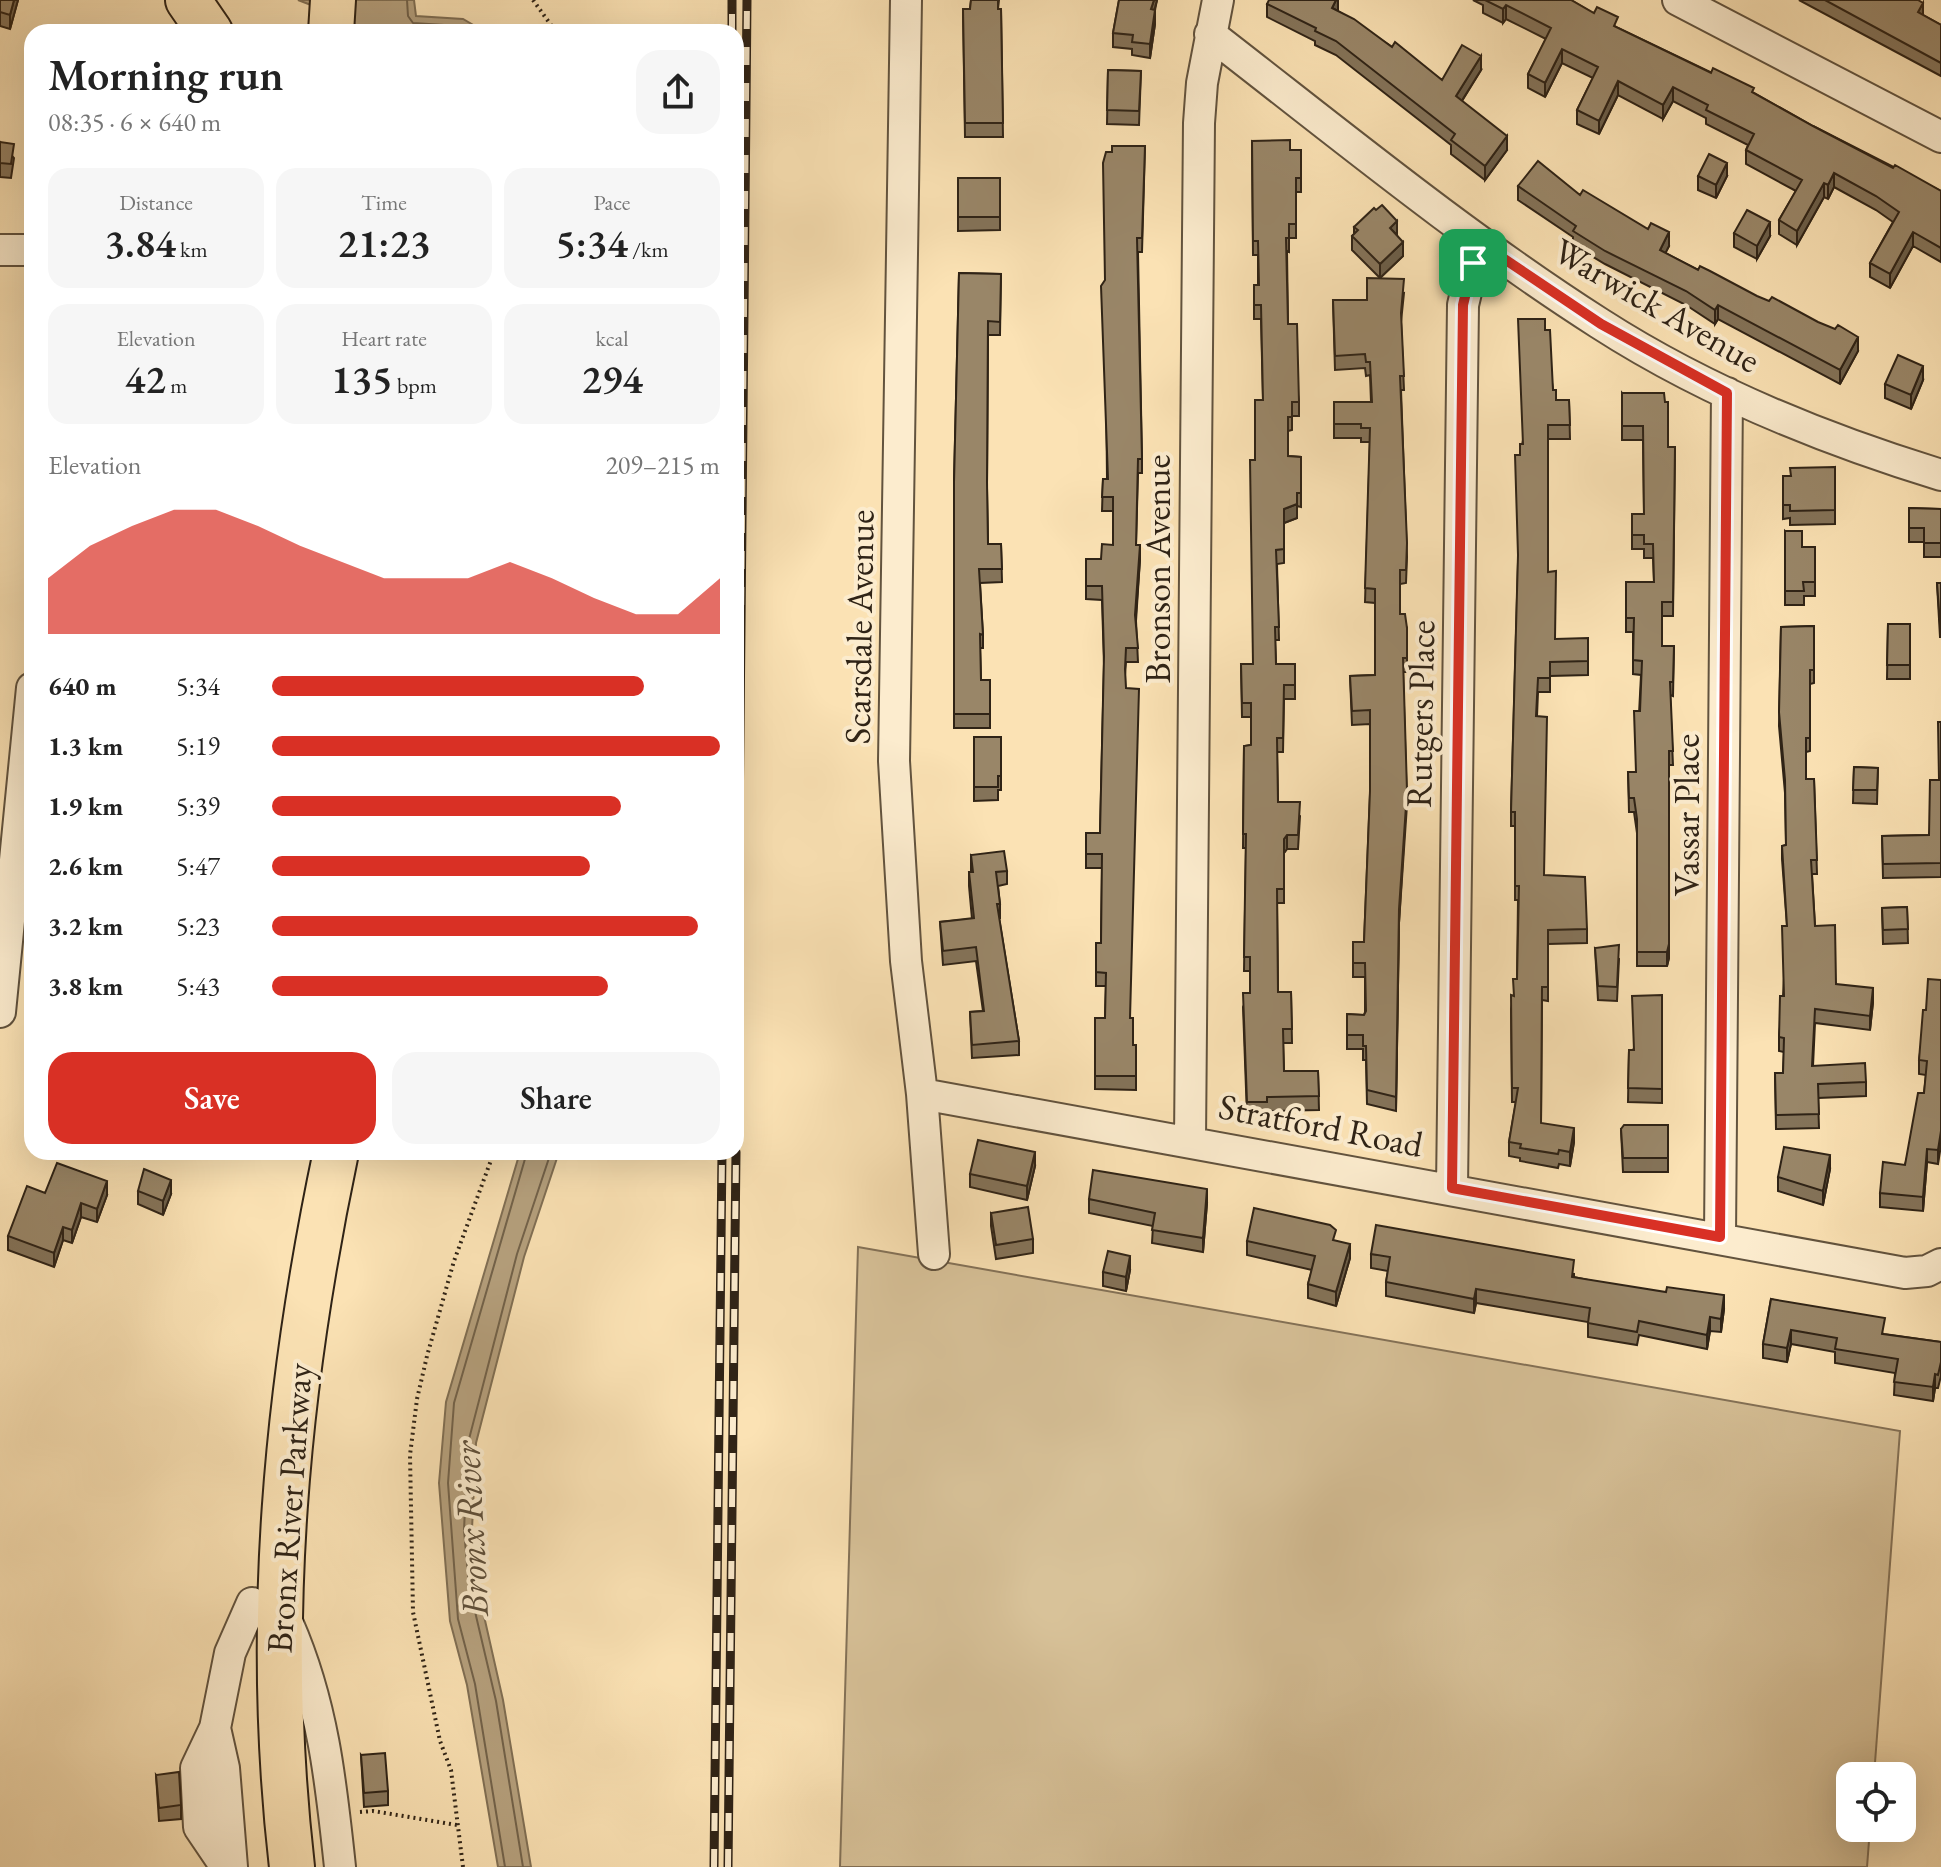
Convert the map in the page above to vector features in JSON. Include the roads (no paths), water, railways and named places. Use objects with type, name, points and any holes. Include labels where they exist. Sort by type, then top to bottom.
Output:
[{"type":"highway","points":[[188,0],[204,24]]},
{"type":"highway","name":"Bronx River Parkway","points":[[292,1867],[265,1602],[267,1384],[308,1160]]},
{"type":"highway","name":"Bronx River Parkway","points":[[265,1867],[254,1728],[265,1602],[285,1472],[295,1380],[335,1160]]},
{"type":"street","name":"Scarsdale Avenue","points":[[906,0],[894,761],[906,961],[922,1094],[934,1254]]},
{"type":"street","name":"Bronson Avenue","points":[[1190,1140],[1199,123],[1210,34],[1218,0]]},
{"type":"street","points":[[1678,0],[1941,137]]},
{"type":"street","name":"Warwick Avenue","points":[[1210,34],[1488,248],[1601,324],[1727,393],[1899,462],[1941,475]]},
{"type":"street","name":"Rutgers Place","points":[[1452,1188],[1463,305],[1473,263],[1488,248]]},
{"type":"street","points":[[0,250],[24,250]]},
{"type":"street","name":"Vassar Place","points":[[1720,1237],[1727,393]]},
{"type":"street","points":[[0,1012],[24,769]]},
{"type":"street","name":"Stratford Road","points":[[922,1094],[1190,1140],[1905,1273],[1927,1271],[1941,1265]]},
{"type":"street","points":[[1941,1265],[1941,1272]]},
{"type":"street","points":[[229,1867],[224,1768],[215,1728],[230,1653],[265,1602],[299,1648],[328,1753],[340,1867]]},
{"type":"water","points":[[298,0],[414,0],[416,16],[463,19],[471,24],[354,24]]},
{"type":"water","name":"Bronx River","points":[[518,1160],[556,1160],[524,1257],[476,1443],[472,1529],[477,1585],[503,1700],[531,1867],[498,1867],[467,1685],[450,1621],[439,1483],[446,1402]]},
{"type":"railway","points":[[732,0],[732,24]]},
{"type":"railway","points":[[744,312],[747,0]]},
{"type":"railway","points":[[714,1867],[722,1160]]},
{"type":"railway","points":[[728,1867],[736,1160]]}]
